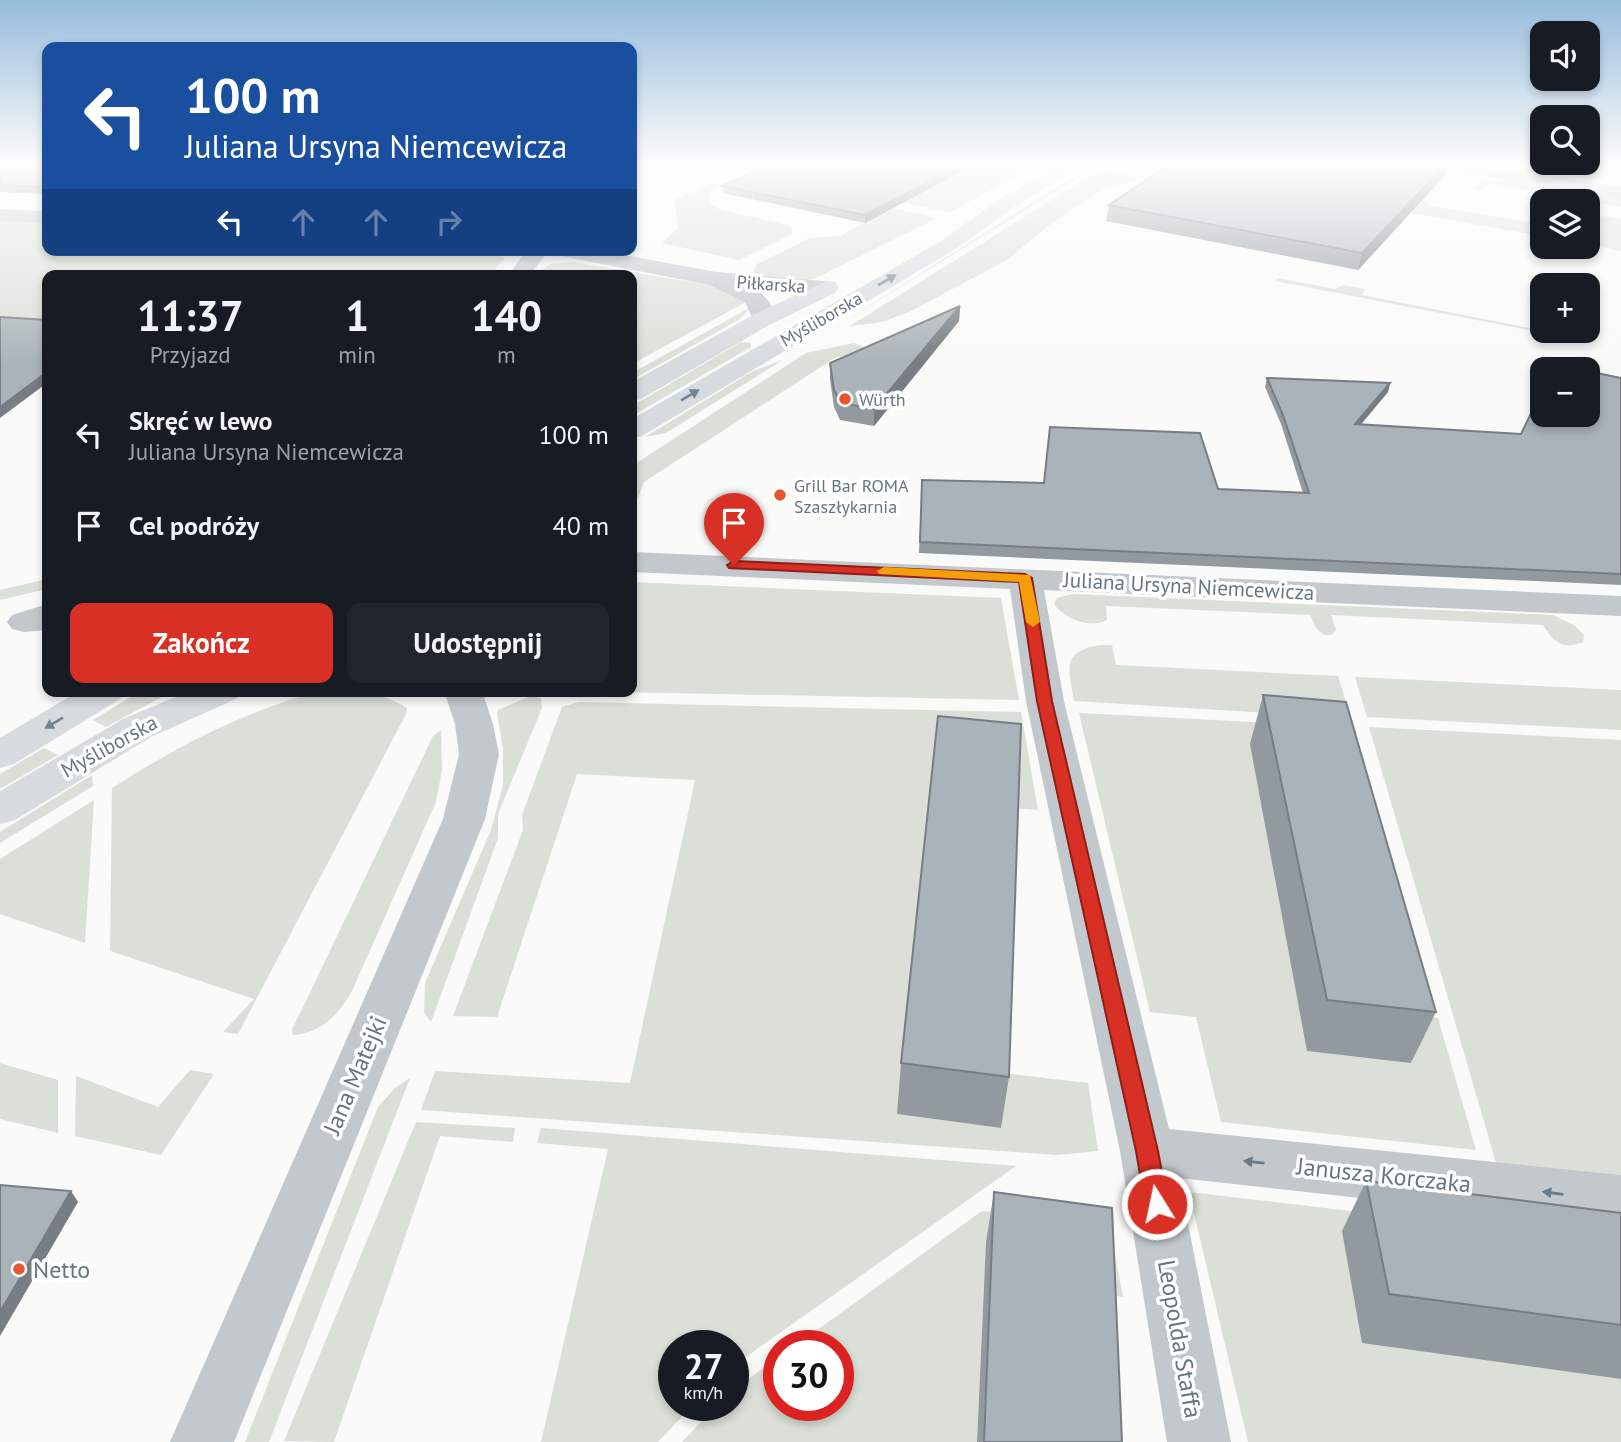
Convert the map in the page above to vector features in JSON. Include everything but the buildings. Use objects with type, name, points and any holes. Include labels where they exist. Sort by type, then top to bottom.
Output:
[{"type":"main road","name":"Myśliborska","points":[[637,390],[763,319],[942,230]]},
{"type":"main road","name":"Myśliborska","points":[[637,427],[969,230]]},
{"type":"main road","points":[[0,755],[97,697]]},
{"type":"main road","name":"Myśliborska","points":[[0,810],[137,728],[209,697]]},
{"type":"street","name":"Piłkarska","points":[[593,256],[716,279],[787,287],[827,288]]},
{"type":"street","name":"Piłkarska","points":[[716,279],[754,295],[763,307],[763,319]]},
{"type":"street","name":"Juliana Ursyna Niemcewicza","points":[[637,562],[1621,606]]},
{"type":"street","name":"Leopolda Staffa","points":[[1025,578],[1045,701],[1147,1151],[1199,1442]]},
{"type":"street","name":"Jana Matejki","points":[[202,1442],[464,819],[479,754],[459,697]]},
{"type":"street","name":"Janusza Korczaka","points":[[1147,1151],[1621,1201]]},
{"type":"shaded area","points":[[0,230],[42,230],[42,256],[505,258],[494,270],[42,270],[42,328],[0,325]]},
{"type":"shaded area","points":[[676,230],[791,230],[792,234],[739,260],[662,243]]},
{"type":"shaded area","points":[[851,230],[912,230],[816,278],[806,280],[759,276],[753,273],[757,264],[810,238],[840,236]]},
{"type":"shaded area","points":[[989,230],[992,230],[842,323]]},
{"type":"shaded area","points":[[1003,230],[1043,230],[1007,260],[909,312],[882,322],[850,326]]},
{"type":"shaded area","points":[[1509,230],[1530,230],[1530,234]]},
{"type":"shaded area","points":[[1600,230],[1621,230],[1621,251],[1600,247]]},
{"type":"shaded area","points":[[573,262],[621,270],[542,270],[550,264]]},
{"type":"shaded area","points":[[637,273],[716,286],[748,301],[637,361]]},
{"type":"shaded area","points":[[1278,278],[1335,289],[1343,285],[1365,289],[1362,295],[1530,330],[1275,281]]},
{"type":"shaded area","points":[[751,307],[740,319],[637,377],[637,370]]},
{"type":"shaded area","points":[[741,342],[751,343],[751,347],[637,413],[637,403]]},
{"type":"shaded area","points":[[854,343],[864,347],[862,353],[836,357],[644,482],[637,501],[637,463],[806,353]]},
{"type":"shaded area","points":[[783,360],[666,433],[645,437],[753,371]]},
{"type":"shaded area","points":[[42,580],[42,590],[0,600],[0,590]]},
{"type":"shaded area","points":[[637,582],[1001,598],[1019,700],[637,692]]},
{"type":"shaded area","points":[[1072,594],[1553,615],[1574,625],[1584,635],[1583,642],[1564,645],[1555,640],[1543,625],[1331,615],[1336,630],[1332,635],[1324,635],[1316,628],[1310,615],[1106,606],[1107,620],[1101,623],[1086,623],[1064,614],[1054,604],[1057,598]]},
{"type":"shaded area","points":[[1112,645],[1116,665],[1338,676],[1351,718],[1074,701],[1069,671],[1073,657],[1087,648]]},
{"type":"shaded area","points":[[1355,677],[1621,690],[1621,730],[1367,717]]},
{"type":"shaded area","points":[[130,697],[162,697],[106,727],[93,720]]},
{"type":"shaded area","points":[[299,697],[384,697],[407,708],[238,1034],[223,1032],[254,999],[110,951],[112,788],[163,757],[236,720]]},
{"type":"shaded area","points":[[528,697],[541,699],[542,708],[498,814],[498,838],[431,1022],[424,1012],[425,983],[491,830],[503,785],[503,749],[498,710]]},
{"type":"shaded area","points":[[579,702],[1021,712],[1038,810],[1013,808],[897,1114],[1001,1128],[1003,1073],[1088,1083],[1098,1151],[1058,1155],[421,1110],[435,1071],[630,1083],[695,780],[577,774],[497,1017],[453,1016],[523,830],[522,815],[562,707]]},
{"type":"shaded area","points":[[1079,713],[1351,727],[1398,1014],[1438,1018],[1476,1150],[1221,1122],[1196,1017],[1150,1012]]},
{"type":"shaded area","points":[[1369,727],[1621,740],[1621,1188],[1499,1173]]},
{"type":"shaded area","points":[[441,730],[442,770],[436,802],[352,991],[328,1021],[313,1031],[293,1035],[292,1030],[433,736]]},
{"type":"shaded area","points":[[44,748],[58,755],[0,789],[0,774]]},
{"type":"shaded area","points":[[92,775],[93,786],[0,843],[0,832]]},
{"type":"shaded area","points":[[94,800],[85,943],[0,914],[0,859]]},
{"type":"shaded area","points":[[0,1063],[58,1080],[58,1133],[0,1119]]},
{"type":"shaded area","points":[[190,1070],[214,1074],[161,1155],[75,1136],[76,1076],[158,1107]]},
{"type":"shaded area","points":[[410,1078],[269,1442],[245,1442],[378,1107],[395,1088]]},
{"type":"shaded area","points":[[416,1122],[515,1128],[513,1142],[440,1136],[334,1442],[284,1441]]},
{"type":"shaded area","points":[[541,1128],[1016,1166],[784,1330],[763,1330],[763,1345],[749,1355],[749,1330],[658,1330],[658,1421],[678,1421],[658,1442],[541,1442],[608,1149],[537,1143]]},
{"type":"shaded area","points":[[1189,1192],[1392,1216],[1362,1342],[1621,1379],[1621,1442],[1248,1442]]},
{"type":"shaded area","points":[[982,1211],[1062,1216],[1115,1255],[1123,1297],[1100,1293],[986,1243],[977,1442],[682,1442],[702,1421],[749,1421],[749,1379],[763,1368],[763,1421],[854,1421],[854,1330],[817,1330]]},
{"type":"slow traffic","points":[[884,571],[1025,578],[1033,622]]},
{"type":"place","name":"Würth","points":[[845,399]]},
{"type":"place","name":"Grill Bar ROMA Szaszłykarnia","points":[[780,495]]},
{"type":"place","name":"Netto","points":[[19,1269]]},
{"type":"route","points":[[734,565],[1025,578],[1045,701],[1157,1204]]}]
